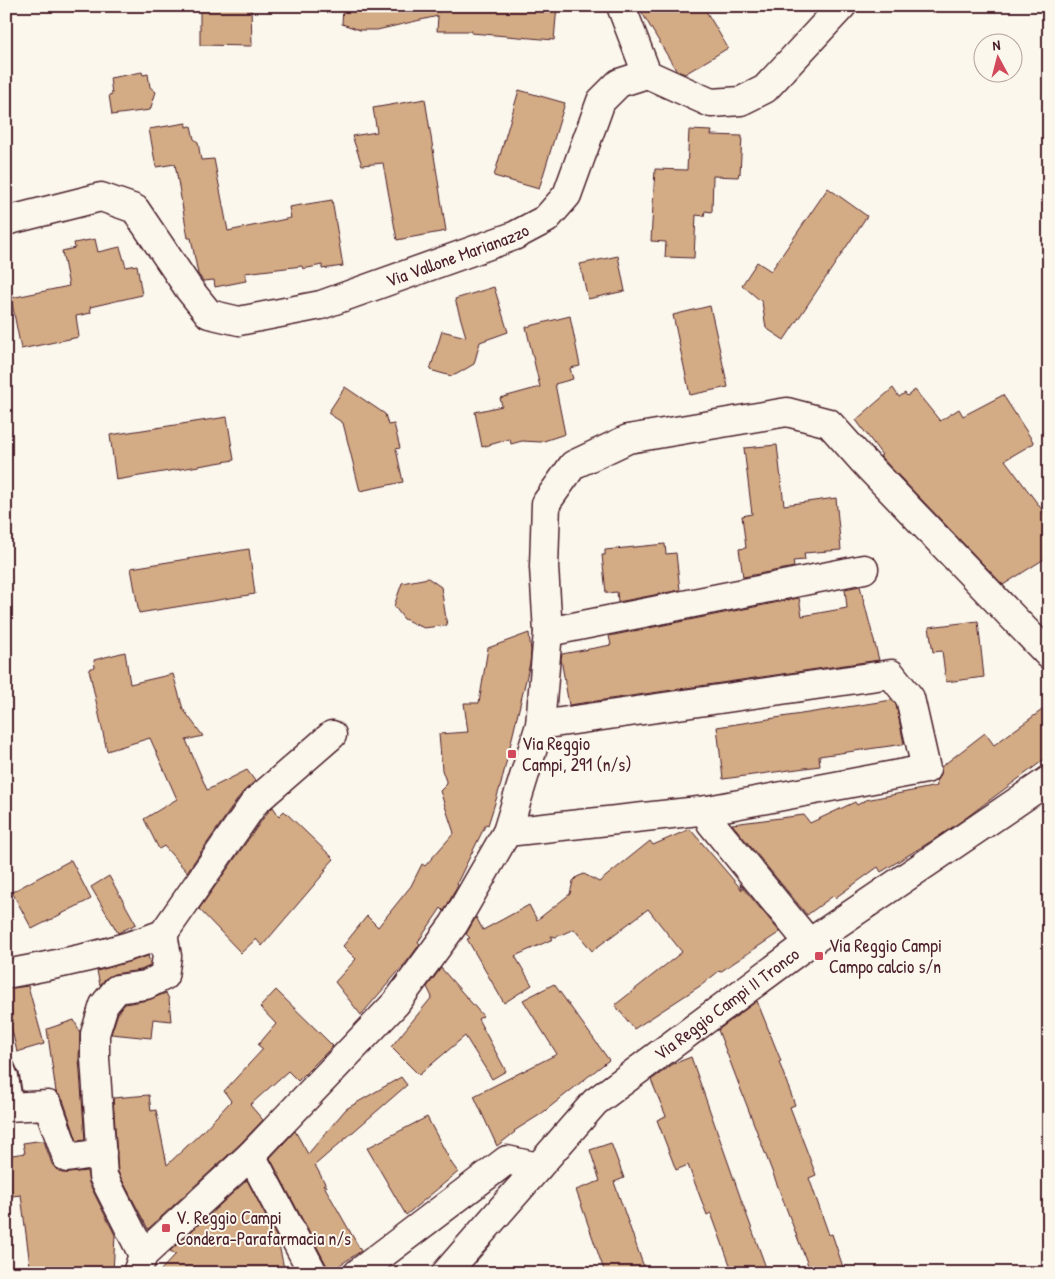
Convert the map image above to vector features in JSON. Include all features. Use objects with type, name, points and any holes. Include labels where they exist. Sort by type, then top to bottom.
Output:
[{"type":"street","points":[[621,6],[648,74],[711,103],[741,101],[765,89],[842,6]]},
{"type":"street","name":"Via Vallone Marianazzo","points":[[6,221],[101,197],[135,209],[189,289],[209,314],[239,321],[321,305],[514,236],[546,219],[567,195],[601,101],[619,82],[648,74]]},
{"type":"street","points":[[163,934],[168,956],[164,976],[146,985],[117,990],[104,1006],[95,1034],[103,1176],[140,1264],[251,1154],[396,1003],[454,924],[507,832],[540,725],[548,632],[544,568],[546,503],[573,465],[628,439],[787,412],[829,423],[862,461],[1049,655]]},
{"type":"street","points":[[548,632],[864,569]]},
{"type":"street","points":[[507,832],[708,810],[926,769],[910,698],[892,674],[540,725]]},
{"type":"street","points":[[6,974],[70,962],[138,944],[163,934],[255,802],[332,735]]},
{"type":"street","name":"Via Reggio Campi II Tronco","points":[[446,1273],[595,1102],[808,942],[1049,780]]},
{"type":"street","points":[[708,810],[711,823],[808,942]]},
{"type":"street","points":[[11,1107],[48,1105],[67,1158],[102,1153]]},
{"type":"street","points":[[251,1154],[312,1273]]},
{"type":"street","points":[[358,1273],[507,1160],[538,1167]]},
{"type":"lane","points":[[6,1065],[11,1076],[11,1107]]},
{"type":"building","points":[[200,6],[251,6],[252,46],[200,45]]},
{"type":"building","points":[[343,6],[557,6],[554,40],[471,33],[472,31],[437,31],[438,16],[377,30],[360,30],[342,24]]},
{"type":"building","points":[[638,6],[703,6],[728,48],[685,74],[676,70]]},
{"type":"building","points":[[142,72],[143,75],[148,74],[150,87],[156,92],[150,110],[112,115],[109,95],[112,94],[110,78]]},
{"type":"building","points":[[519,90],[565,103],[539,189],[494,176]]},
{"type":"building","points":[[425,99],[446,231],[397,240],[383,163],[362,165],[352,136],[377,132],[373,108]]},
{"type":"building","points":[[186,123],[186,127],[191,126],[194,139],[198,142],[201,160],[214,159],[228,231],[291,218],[289,207],[332,200],[343,266],[322,269],[322,265],[303,269],[302,266],[245,273],[246,281],[215,287],[214,280],[203,281],[198,274],[191,238],[188,238],[175,164],[156,167],[149,129]]},
{"type":"building","points":[[689,130],[712,131],[711,135],[742,136],[740,174],[738,177],[713,176],[712,212],[705,211],[704,216],[696,215],[694,258],[665,257],[666,242],[651,241],[655,169],[687,170]]},
{"type":"building","points":[[828,188],[867,216],[784,340],[766,328],[762,302],[742,285],[757,262],[771,271]]},
{"type":"building","points":[[95,239],[98,252],[120,247],[126,267],[137,265],[142,295],[90,307],[91,313],[76,316],[79,337],[21,349],[11,298],[69,286],[62,251],[75,248],[74,243]]},
{"type":"building","points":[[618,256],[625,291],[588,299],[580,264]]},
{"type":"building","points":[[494,287],[508,332],[480,342],[474,364],[457,374],[451,376],[430,370],[442,331],[466,337],[455,299]]},
{"type":"building","points":[[710,306],[728,387],[690,395],[673,315]]},
{"type":"building","points":[[570,316],[580,366],[570,368],[573,379],[555,384],[565,434],[541,442],[522,441],[511,444],[510,439],[482,447],[475,412],[502,406],[500,398],[540,387],[526,327]]},
{"type":"building","points":[[345,387],[385,414],[388,425],[394,424],[400,448],[396,449],[403,482],[360,491],[343,423],[328,413]]},
{"type":"building","points":[[893,388],[899,397],[905,393],[907,396],[915,390],[940,421],[959,409],[963,416],[1003,395],[1034,443],[1005,460],[1049,519],[1049,556],[1003,585],[880,456],[882,455],[856,420]]},
{"type":"building","points":[[227,417],[234,460],[116,480],[110,435]]},
{"type":"building","points":[[777,445],[784,505],[836,498],[841,550],[804,553],[805,560],[793,561],[794,567],[743,577],[739,549],[746,548],[742,516],[752,514],[744,448]]},
{"type":"building","points":[[665,544],[666,554],[676,553],[680,590],[618,602],[617,592],[606,593],[602,555],[605,555],[605,550]]},
{"type":"building","points":[[249,549],[255,594],[139,613],[131,568]]},
{"type":"building","points":[[428,578],[441,587],[447,625],[424,628],[404,619],[394,606],[402,583]]},
{"type":"building","points":[[860,586],[879,660],[569,705],[561,659],[562,654],[611,645],[609,636],[799,598],[802,616],[847,608],[845,589]]},
{"type":"building","points":[[978,621],[984,677],[946,682],[942,651],[933,652],[929,627]]},
{"type":"building","points":[[529,633],[530,663],[501,784],[488,825],[486,824],[444,911],[441,908],[409,959],[361,1015],[335,982],[356,959],[343,946],[367,916],[378,927],[411,886],[422,864],[425,866],[454,833],[440,791],[447,784],[442,770],[439,734],[468,732],[464,703],[479,703],[488,648]]},
{"type":"building","points":[[125,652],[130,684],[173,674],[183,709],[203,736],[186,740],[207,790],[247,770],[255,781],[242,793],[187,872],[164,846],[159,849],[144,819],[177,799],[150,738],[107,751],[89,669],[95,667],[94,660]]},
{"type":"building","points":[[892,700],[896,705],[904,744],[819,756],[820,766],[723,779],[717,727]]},
{"type":"building","points":[[1049,705],[1049,756],[938,837],[881,872],[878,867],[835,898],[833,896],[807,915],[732,824],[804,815],[810,823],[855,802],[857,805],[866,800],[937,786],[936,781],[941,774],[941,767],[985,733],[994,745]]},
{"type":"building","points":[[273,807],[279,816],[284,811],[334,859],[262,946],[256,939],[241,953],[199,909]]},
{"type":"building","points":[[690,829],[780,932],[634,1029],[615,1005],[682,952],[648,909],[592,951],[574,929],[556,937],[551,936],[553,939],[515,956],[532,985],[504,1003],[467,939],[470,938],[466,934],[476,917],[483,930],[529,905],[537,920],[570,894],[573,881],[577,877],[584,874],[599,882],[650,841],[653,845]]},
{"type":"building","points":[[71,860],[91,899],[32,929],[12,892]]},
{"type":"building","points":[[109,876],[136,924],[118,933],[91,887]]},
{"type":"building","points":[[148,956],[150,966],[141,970],[114,974],[105,979],[100,985],[97,971]]},
{"type":"building","points":[[441,968],[483,1016],[478,1019],[506,1071],[492,1079],[465,1036],[419,1075],[391,1047],[432,997],[427,987]]},
{"type":"building","points":[[554,984],[609,1060],[541,1114],[514,1131],[497,1146],[474,1096],[557,1054],[523,1000]]},
{"type":"building","points":[[28,986],[44,1044],[17,1052],[6,1004],[6,989]]},
{"type":"building","points":[[276,990],[333,1046],[298,1081],[288,1071],[250,1105],[263,1120],[240,1144],[148,1229],[118,1172],[113,1098],[149,1095],[151,1111],[156,1110],[167,1165],[231,1101],[224,1091],[263,1049],[258,1045],[276,1024],[260,1007]]},
{"type":"building","points":[[166,993],[169,999],[171,1021],[153,1019],[151,1038],[111,1034],[118,1013],[125,1004],[148,1000]]},
{"type":"building","points":[[757,1001],[781,1061],[779,1062],[795,1105],[790,1107],[816,1175],[809,1178],[829,1235],[832,1234],[845,1273],[811,1273],[718,1030]]},
{"type":"building","points":[[74,1020],[80,1032],[79,1059],[85,1140],[77,1141],[63,1100],[56,1092],[47,1029]]},
{"type":"building","points":[[691,1057],[768,1273],[733,1273],[711,1213],[707,1215],[688,1165],[676,1170],[657,1120],[666,1116],[651,1080],[673,1064]]},
{"type":"building","points":[[401,1077],[407,1085],[315,1165],[327,1187],[323,1184],[361,1251],[328,1273],[327,1266],[270,1158],[295,1131],[308,1154],[346,1109]]},
{"type":"building","points":[[427,1117],[458,1172],[406,1215],[367,1148]]},
{"type":"building","points":[[44,1141],[52,1164],[62,1173],[87,1171],[89,1183],[115,1235],[113,1273],[31,1273],[21,1195],[12,1196],[9,1176],[6,1176],[6,1156],[25,1153],[23,1143]]},
{"type":"building","points":[[611,1143],[624,1178],[614,1182],[646,1273],[605,1273],[576,1190],[600,1181],[590,1150]]},
{"type":"building","points":[[247,1180],[278,1240],[285,1273],[158,1273],[176,1254],[170,1251]]},
{"type":"place","name":"Via Reggio Campi, 291 (n/s)","points":[[512,754]]},
{"type":"place","name":"Via Reggio Campi Campo calcio s/n","points":[[819,956]]},
{"type":"place","name":"V. Reggio Campi Condera-Parafarmacia n/s","points":[[166,1228]]}]
